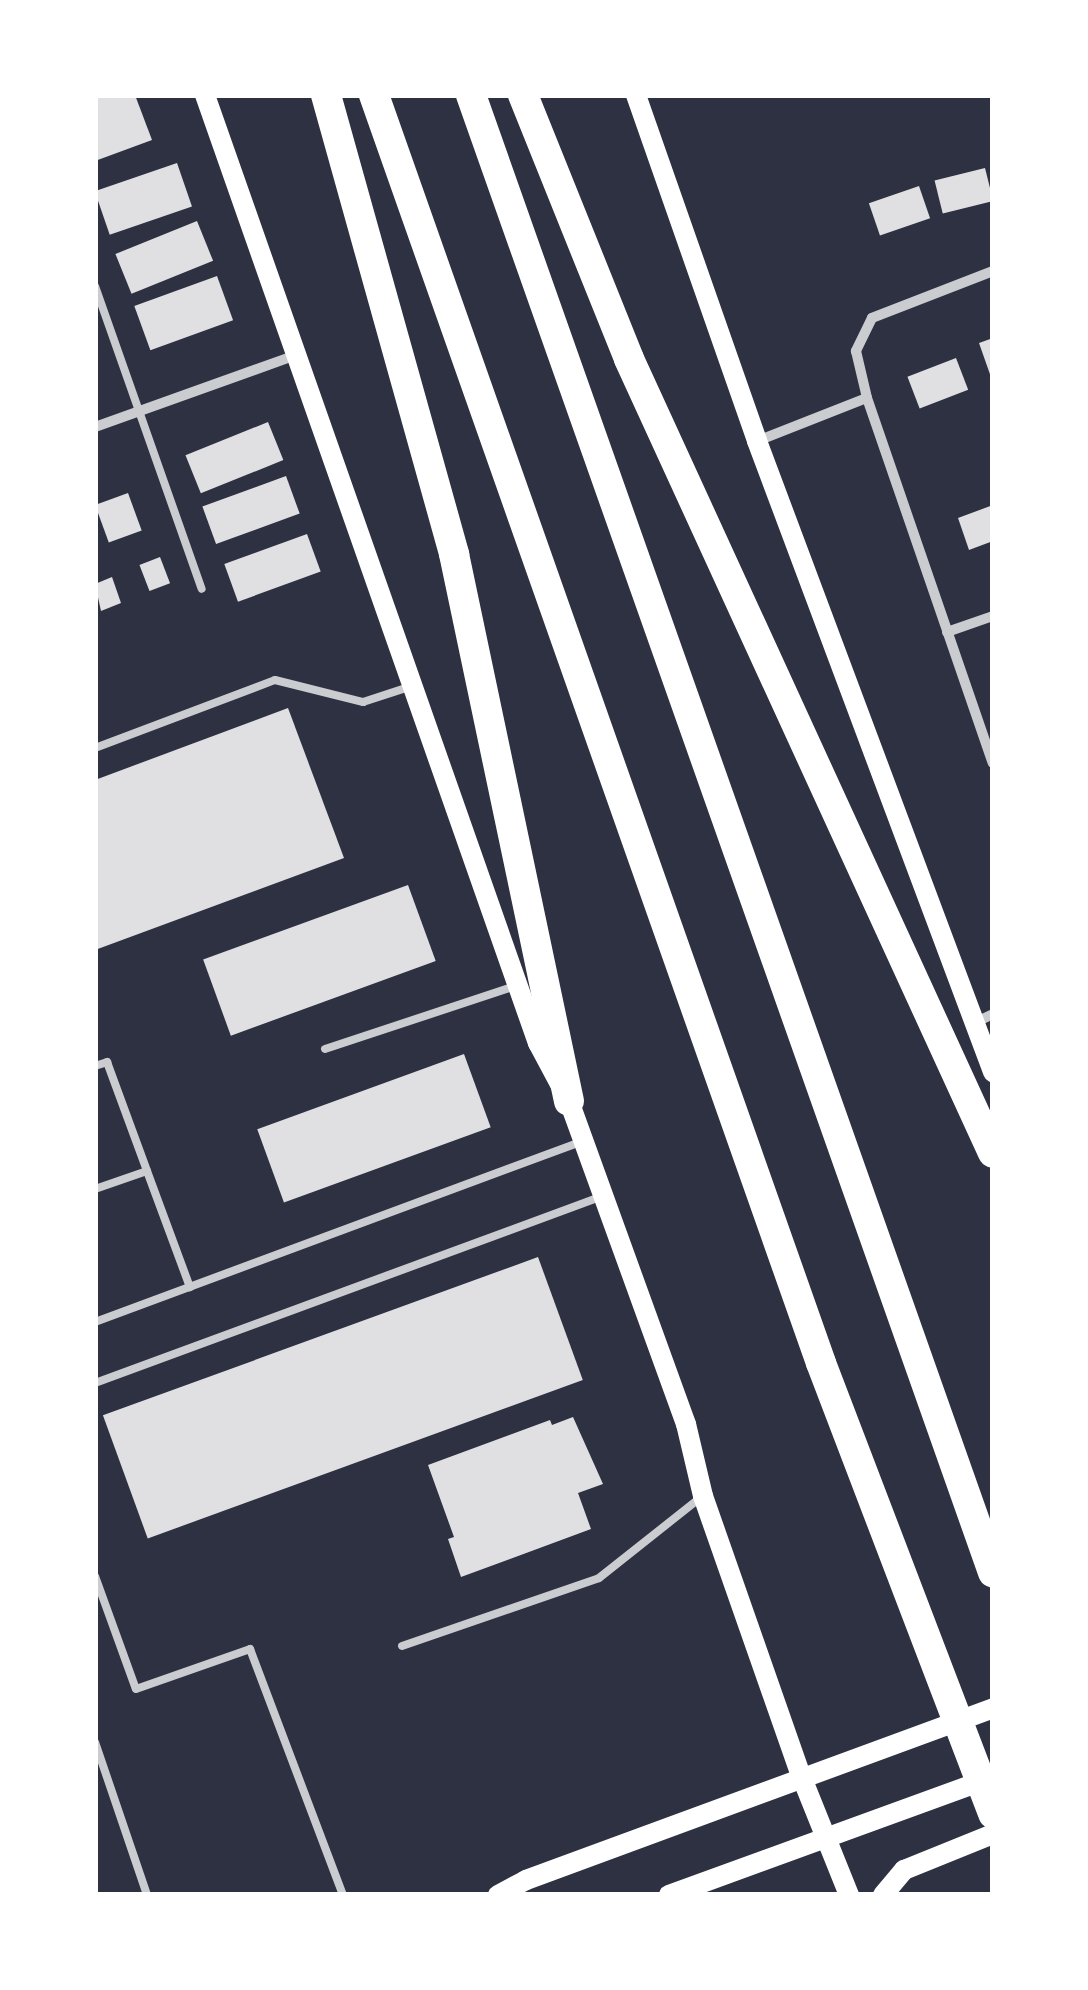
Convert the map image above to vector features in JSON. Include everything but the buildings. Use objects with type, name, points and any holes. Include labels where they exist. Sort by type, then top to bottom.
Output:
[{"type":"highway","points":[[326,95],[454,554],[568,1101]]},
{"type":"highway","points":[[374,95],[821,1363],[993,1814]]},
{"type":"highway","points":[[471,95],[993,1572]]},
{"type":"highway","points":[[523,95],[629,359],[993,1153]]},
{"type":"main road","points":[[205,95],[517,985],[538,1043],[568,1101],[583,1141],[686,1424],[703,1496],[802,1778],[849,1895]]},
{"type":"main road","points":[[636,95],[757,441],[985,1018],[993,1072]]},
{"type":"main road","points":[[498,1895],[526,1880],[993,1708]]},
{"type":"main road","points":[[669,1895],[993,1778]]},
{"type":"main road","points":[[883,1895],[904,1870],[993,1834]]},
{"type":"street","points":[[993,271],[872,318],[856,351],[866,398],[993,764]]},
{"type":"street","points":[[95,427],[297,355]]},
{"type":"street","points":[[757,441],[866,398]]},
{"type":"street","points":[[947,632],[993,616]]},
{"type":"lane","points":[[95,286],[202,589]]},
{"type":"lane","points":[[95,748],[275,680],[363,702],[412,686]]},
{"type":"lane","points":[[325,1048],[517,985]]},
{"type":"lane","points":[[95,1066],[106,1062],[190,1287]]},
{"type":"lane","points":[[95,1322],[583,1141]]},
{"type":"lane","points":[[95,1189],[146,1171]]},
{"type":"lane","points":[[95,1384],[603,1196]]},
{"type":"lane","points":[[402,1646],[600,1578],[703,1496]]},
{"type":"lane","points":[[95,1576],[136,1689],[250,1650],[343,1895]]},
{"type":"lane","points":[[95,1742],[147,1895]]}]
